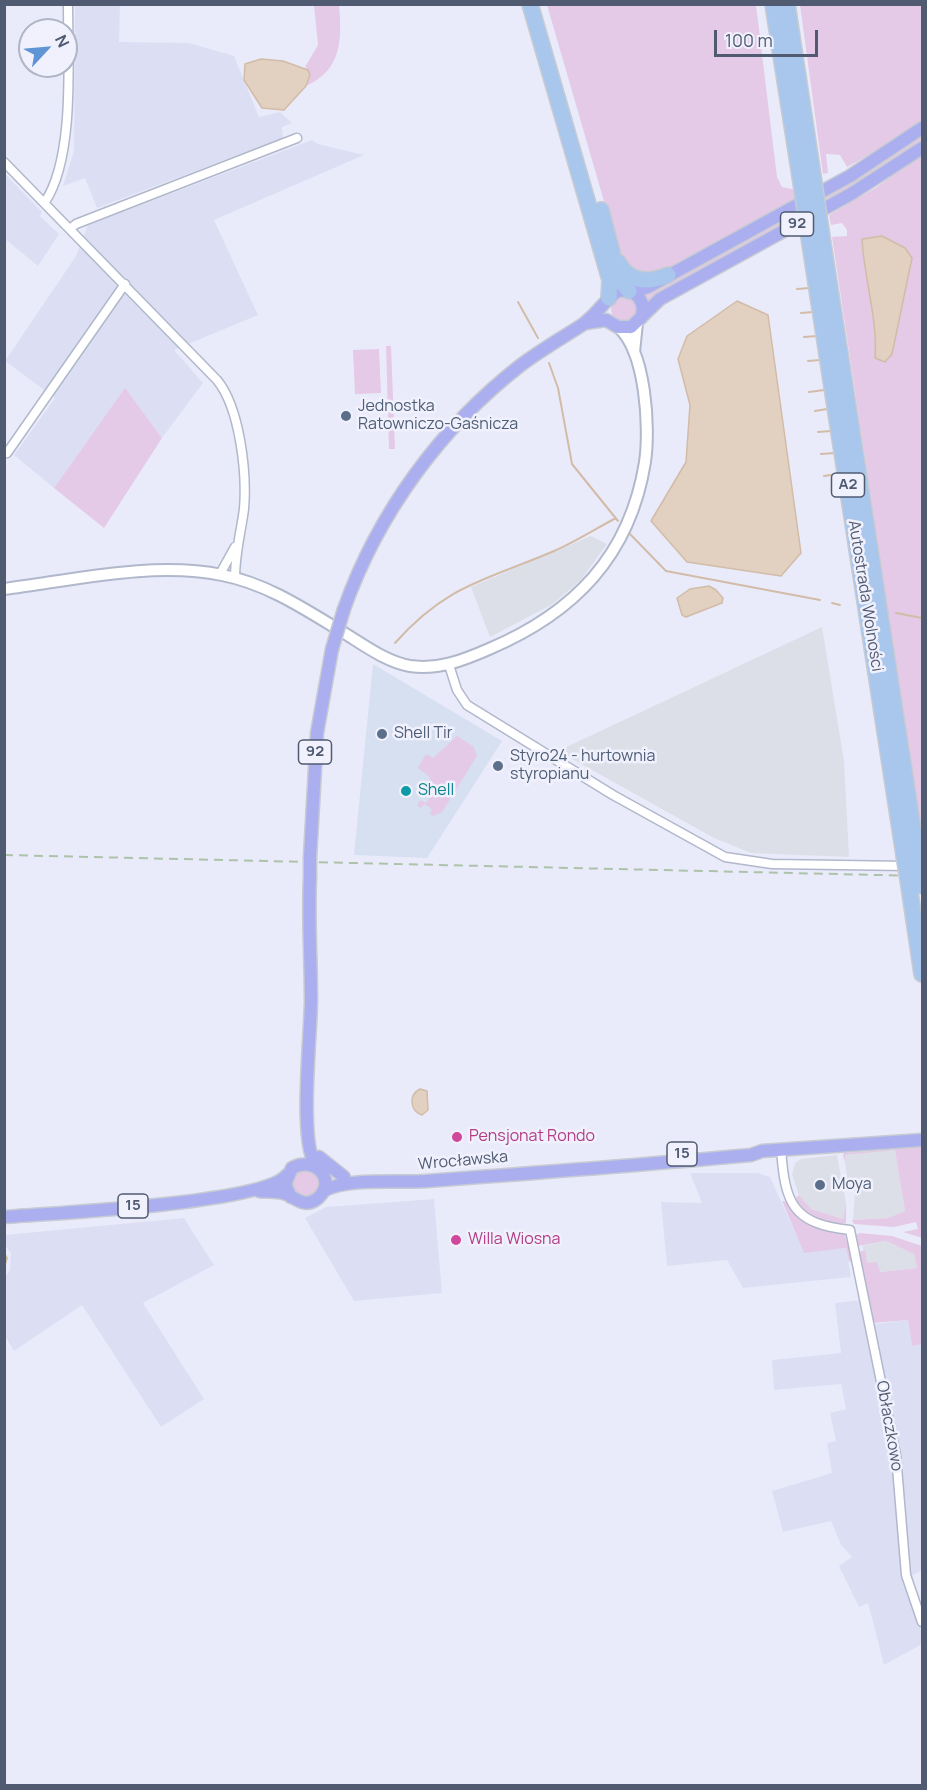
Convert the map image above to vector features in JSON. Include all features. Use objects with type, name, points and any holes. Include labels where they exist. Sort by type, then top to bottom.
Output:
[{"type":"highway","points":[[530,4],[610,280],[608,300]]},
{"type":"highway","points":[[541,4],[614,254],[619,279],[631,291]]},
{"type":"highway","name":"Autostrada Wolności","points":[[773,4],[806,173]]},
{"type":"highway","name":"Autostrada Wolności","points":[[787,4],[806,173],[914,858],[918,888],[922,974]]},
{"type":"highway","name":"A2","points":[[792,4],[795,22],[792,42]]},
{"type":"highway","points":[[614,254],[622,269],[632,278],[649,281],[668,275]]},
{"type":"main road","name":"92","points":[[320,1170],[311,1155],[307,1118],[311,1000],[310,857],[318,724],[332,649],[344,609],[361,567],[389,513],[437,446],[461,419],[501,381],[536,354],[584,324],[618,291],[631,291],[668,275],[850,176],[922,128]]},
{"type":"main road","name":"92","points":[[584,324],[603,320],[631,327],[660,299],[851,194],[922,148]]},
{"type":"main road","points":[[631,291],[642,301],[639,321]]},
{"type":"main road","points":[[608,300],[606,315],[614,324]]},
{"type":"main road","name":"92","points":[[290,1171],[299,1159],[307,1118]]},
{"type":"main road","name":"92","points":[[307,1118],[318,1156],[328,1167],[344,1177]]},
{"type":"main road","name":"Wrocławska","points":[[323,1191],[363,1183],[420,1182],[602,1166],[654,1157],[718,1150],[750,1148],[762,1151],[922,1140]]},
{"type":"main road","name":"15","points":[[4,1217],[172,1203],[255,1190],[280,1182],[290,1171],[307,1163],[320,1170]]},
{"type":"main road","points":[[320,1170],[325,1180],[323,1191]]},
{"type":"main road","name":"Wrocławska","points":[[320,1170],[363,1183]]},
{"type":"main road","points":[[290,1171],[285,1184],[291,1197]]},
{"type":"main road","name":"15","points":[[255,1190],[282,1193],[297,1202],[312,1202],[323,1191]]},
{"type":"street","points":[[45,202],[54,189],[65,151],[68,4]]},
{"type":"street","points":[[71,228],[76,224],[297,138]]},
{"type":"street","points":[[4,162],[217,380],[232,404],[244,495],[236,544],[235,578]]},
{"type":"street","points":[[7,453],[125,284]]},
{"type":"street","points":[[4,589],[166,569],[220,574],[268,590],[384,657],[409,666],[450,665],[517,637],[557,613],[590,582],[609,556],[630,513],[646,457],[646,408],[634,352],[639,321]]},
{"type":"street","points":[[614,324],[634,352]]},
{"type":"street","points":[[220,574],[236,544]]},
{"type":"street","points":[[450,665],[460,698],[492,723],[725,857],[772,864],[914,858]]},
{"type":"street","name":"Obłaczkowo","points":[[781,1149],[784,1185],[795,1208],[816,1223],[850,1230],[896,1455],[906,1575],[922,1622]]},
{"type":"shaded area","points":[[75,5],[120,5],[119,42],[189,43],[234,56],[259,117],[280,112],[292,123],[282,127],[283,138],[97,208],[85,178],[63,186],[74,151],[74,78],[78,78],[78,18],[75,18]]},
{"type":"shaded area","points":[[314,5],[339,5],[339,41],[333,62],[327,71],[306,86],[309,79],[308,70],[305,67],[318,45]]},
{"type":"shaded area","points":[[547,5],[756,5],[777,177],[782,187],[796,190],[798,198],[668,269],[638,275],[622,261]]},
{"type":"shaded area","points":[[800,5],[922,5],[922,121],[882,148],[847,167],[840,155],[826,154],[828,173],[823,174]]},
{"type":"shaded area","points":[[261,59],[283,61],[308,70],[310,75],[306,86],[284,110],[262,108],[244,80],[245,64]]},
{"type":"shaded area","points":[[922,132],[922,145],[889,168],[648,302],[642,292]]},
{"type":"shaded area","points":[[312,140],[318,144],[364,155],[214,220],[258,315],[174,350],[203,383],[162,438],[125,389],[54,488],[14,455],[55,398],[5,361],[76,256],[88,225]]},
{"type":"shaded area","points":[[922,154],[922,841],[832,237],[847,236],[847,230],[842,223],[831,225],[829,215],[877,187]]},
{"type":"shaded area","points":[[4,173],[42,212],[40,216],[59,234],[38,266],[5,239]]},
{"type":"shaded area","points":[[882,236],[905,248],[912,258],[892,354],[885,362],[875,358],[875,329],[862,239]]},
{"type":"shaded area","points":[[624,296],[633,300],[637,309],[633,318],[624,322],[615,318],[611,309],[615,300]]},
{"type":"shaded area","points":[[737,301],[768,315],[801,553],[781,576],[687,562],[651,521],[686,462],[690,405],[678,359],[687,336]]},
{"type":"shaded area","points":[[386,346],[391,346],[395,449],[389,449]]},
{"type":"shaded area","points":[[379,349],[381,393],[355,394],[353,350]]},
{"type":"shaded area","points":[[125,388],[162,438],[104,528],[54,488]]},
{"type":"shaded area","points":[[591,536],[607,544],[580,581],[551,605],[490,637],[471,587]]},
{"type":"shaded area","points":[[709,586],[723,598],[722,603],[686,617],[682,615],[677,598],[690,589]]},
{"type":"shaded area","points":[[822,627],[844,761],[849,857],[751,853],[714,838],[558,751]]},
{"type":"shaded area","points":[[373,664],[502,741],[427,858],[354,855]]},
{"type":"shaded area","points":[[457,736],[474,747],[477,756],[442,812],[433,816],[430,814],[432,809],[424,804],[421,808],[417,806],[420,800],[426,803],[433,793],[427,789],[430,777],[418,768],[426,754],[433,758]]},
{"type":"shaded area","points":[[420,1089],[427,1091],[428,1110],[422,1115],[415,1110],[412,1103],[414,1095]]},
{"type":"shaded area","points":[[922,1147],[922,1238],[903,1232],[918,1229],[916,1222],[894,1227],[854,1224],[852,1220],[888,1218],[905,1211],[895,1150],[845,1155],[845,1162],[844,1153]]},
{"type":"shaded area","points":[[895,1149],[905,1211],[888,1218],[853,1220],[855,1191],[848,1184],[844,1155]]},
{"type":"shaded area","points":[[837,1155],[846,1203],[843,1219],[811,1209],[799,1195],[792,1175],[795,1163],[801,1159]]},
{"type":"shaded area","points":[[305,1169],[315,1173],[319,1183],[315,1193],[305,1197],[295,1193],[291,1183],[295,1173]]},
{"type":"shaded area","points":[[690,1173],[758,1173],[770,1177],[804,1252],[846,1248],[851,1277],[743,1288],[727,1260],[667,1266],[661,1202],[702,1203]]},
{"type":"shaded area","points":[[799,1195],[811,1209],[843,1219],[846,1203],[846,1223],[824,1222],[809,1215],[799,1205],[796,1198]]},
{"type":"shaded area","points":[[434,1199],[442,1293],[354,1301],[305,1218],[326,1207]]},
{"type":"shaded area","points":[[782,1201],[788,1202],[800,1215],[819,1228],[844,1233],[853,1261],[849,1262],[846,1248],[804,1253]]},
{"type":"shaded area","points":[[184,1218],[214,1265],[143,1303],[204,1399],[161,1427],[82,1305],[14,1351],[5,1336],[5,1277],[10,1270],[11,1253],[5,1245],[5,1235]]},
{"type":"shaded area","points":[[859,1233],[892,1236],[922,1246],[922,1344],[912,1346],[908,1320],[872,1323],[859,1252],[865,1250],[867,1263],[877,1262],[880,1272],[917,1268],[914,1254],[886,1241],[858,1246],[855,1236]]},
{"type":"shaded area","points":[[886,1241],[914,1254],[917,1268],[879,1272],[867,1263],[862,1246]]},
{"type":"shaded area","points":[[862,1300],[893,1456],[891,1457],[903,1578],[922,1633],[922,1644],[884,1665],[868,1603],[859,1607],[839,1566],[852,1557],[841,1545],[831,1521],[783,1532],[772,1491],[832,1473],[827,1443],[836,1441],[830,1413],[846,1409],[841,1384],[774,1390],[772,1360],[841,1353],[835,1303]]},
{"type":"shaded area","points":[[908,1320],[912,1346],[922,1344],[922,1570],[910,1577],[900,1457],[874,1324]]},
{"type":"waterway","points":[[797,289],[809,288]]},
{"type":"waterway","points":[[518,302],[538,338]]},
{"type":"waterway","points":[[801,313],[813,312]]},
{"type":"waterway","points":[[804,337],[817,336]]},
{"type":"waterway","points":[[808,361],[820,360]]},
{"type":"waterway","points":[[549,363],[558,388],[572,464],[618,521]]},
{"type":"waterway","points":[[809,392],[824,390]]},
{"type":"waterway","points":[[815,411],[827,409]]},
{"type":"waterway","points":[[818,432],[831,431]]},
{"type":"waterway","points":[[821,454],[835,453]]},
{"type":"waterway","points":[[824,476],[838,474]]},
{"type":"waterway","points":[[395,643],[414,623],[450,596],[488,577],[562,547],[616,518]]},
{"type":"waterway","points":[[630,534],[666,571],[820,600]]},
{"type":"waterway","points":[[832,603],[840,605]]},
{"type":"waterway","points":[[896,613],[922,618]]},
{"type":"waterway","points":[[4,1253],[7,1258],[4,1267]]},
{"type":"railway","points":[[4,855],[922,876]]},
{"type":"place","name":"Jednostka Ratowniczo-Gaśnicza","points":[[346,416]]},
{"type":"place","name":"Shell Tir","points":[[382,734]]},
{"type":"place","name":"Styro24 - hurtownia styropianu","points":[[498,766]]},
{"type":"place","name":"Shell","points":[[406,791]]},
{"type":"place","name":"Pensjonat Rondo","points":[[457,1137]]},
{"type":"place","name":"Moya","points":[[820,1185]]},
{"type":"place","name":"Willa Wiosna","points":[[456,1240]]}]
